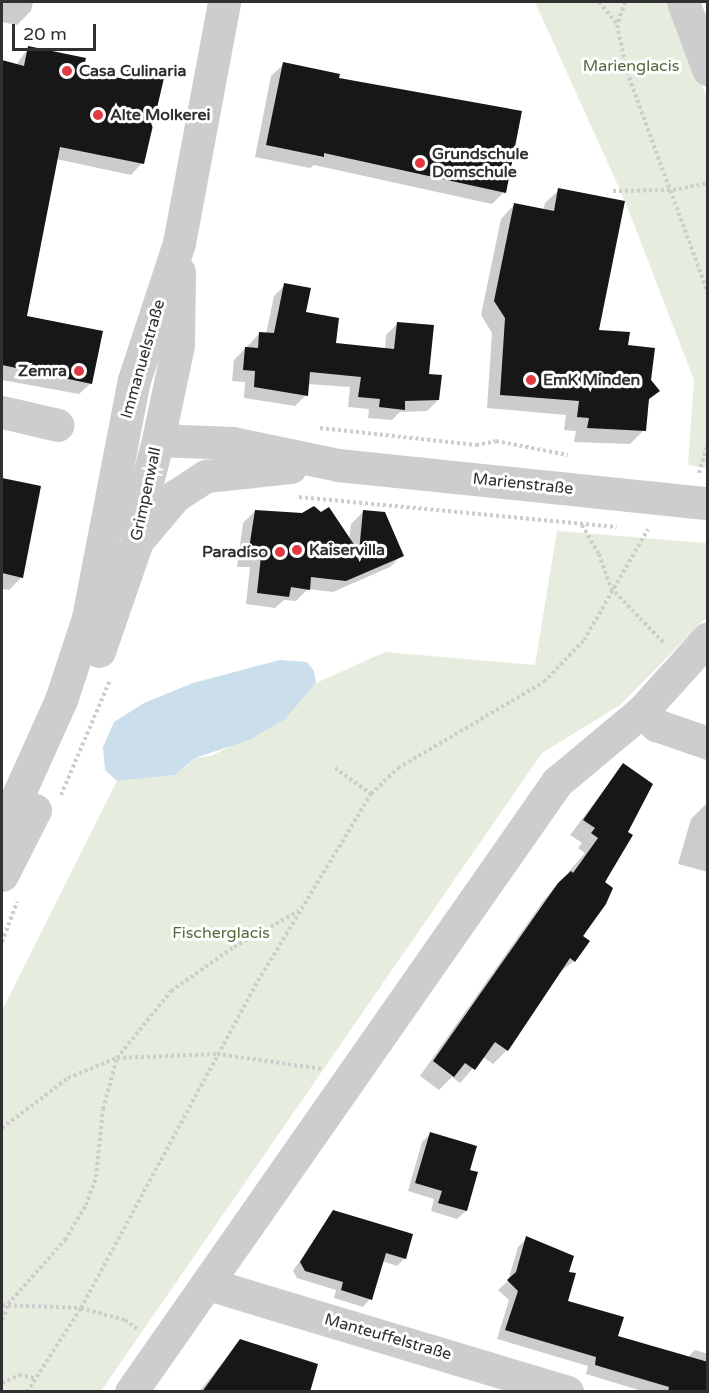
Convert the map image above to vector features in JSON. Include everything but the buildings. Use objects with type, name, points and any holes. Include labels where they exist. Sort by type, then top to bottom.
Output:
[{"type":"street","name":"Immanuelstraße","points":[[116,477],[144,343],[179,243],[224,2]]},
{"type":"street","points":[[683,2],[708,69]]},
{"type":"street","name":"Immanuelstraße","points":[[158,440],[178,345],[179,243]]},
{"type":"street","points":[[2,412],[58,424]]},
{"type":"street","name":"Marienstraße","points":[[158,440],[232,443],[338,465]]},
{"type":"street","name":"Grimpenwall","points":[[2,831],[61,700],[88,618],[116,477],[158,440]]},
{"type":"street","name":"Grimpenwall","points":[[11,884],[59,760],[136,541],[139,512],[158,440]]},
{"type":"street","name":"Marienstraße","points":[[136,541],[175,496],[206,476],[239,470],[338,465],[703,489]]},
{"type":"street","points":[[131,1392],[557,782],[642,711],[708,638]]},
{"type":"street","points":[[642,711],[656,725],[708,743]]},
{"type":"street","name":"Manteuffelstraße","points":[[208,1284],[567,1392]]},
{"type":"path","points":[[598,2],[617,25],[627,72],[673,190],[708,293]]},
{"type":"path","points":[[617,25],[625,2]]},
{"type":"path","points":[[614,191],[673,190],[708,183]]},
{"type":"path","points":[[308,427],[476,445],[496,441],[573,457]]},
{"type":"path","points":[[703,489],[708,444]]},
{"type":"path","points":[[687,475],[703,489]]},
{"type":"path","points":[[703,489],[708,477]]},
{"type":"path","points":[[289,496],[626,528]]},
{"type":"path","points":[[582,525],[599,554],[611,588],[668,647]]},
{"type":"path","points":[[637,528],[660,530]]},
{"type":"path","points":[[27,1392],[81,1308],[217,1054],[300,910],[371,794],[398,768],[544,682],[584,640],[611,588],[648,529]]},
{"type":"path","points":[[58,801],[111,677]]},
{"type":"path","points":[[335,768],[371,794]]},
{"type":"path","points":[[2,942],[11,884]]},
{"type":"path","points":[[2,1320],[8,1304],[65,1240],[86,1205],[96,1177],[103,1109],[117,1058],[171,991],[234,947],[300,910]]},
{"type":"path","points":[[2,1128],[68,1078],[117,1058],[217,1054],[317,1065],[347,1085]]},
{"type":"path","points":[[2,1305],[81,1308],[125,1320],[163,1347]]},
{"type":"path","points":[[2,1383],[19,1375],[34,1378]]},
{"type":"green space","name":"Marienglacis","points":[[535,2],[675,2],[707,99],[707,468],[688,465],[694,380],[625,201]]},
{"type":"green space","name":"Fischerglacis","points":[[557,531],[707,543],[707,617],[620,705],[542,753],[101,1391],[2,1391],[2,1011],[117,781],[175,775],[196,758],[211,756],[285,718],[316,683],[385,652],[535,665]]},
{"type":"water","points":[[280,660],[307,662],[314,671],[316,683],[285,719],[249,740],[195,758],[175,775],[117,781],[105,770],[103,747],[114,722],[144,703],[193,683]]},
{"type":"place","name":"Casa Culinaria","points":[[67,71]]},
{"type":"place","name":"Alte Molkerei","points":[[98,115]]},
{"type":"place","name":"Grundschule Domschule","points":[[420,163]]},
{"type":"place","name":"Zemra","points":[[79,371]]},
{"type":"place","name":"EmK Minden","points":[[531,380]]},
{"type":"place","name":"Kaiservilla","points":[[297,550]]},
{"type":"place","name":"Paradiso","points":[[280,552]]}]
